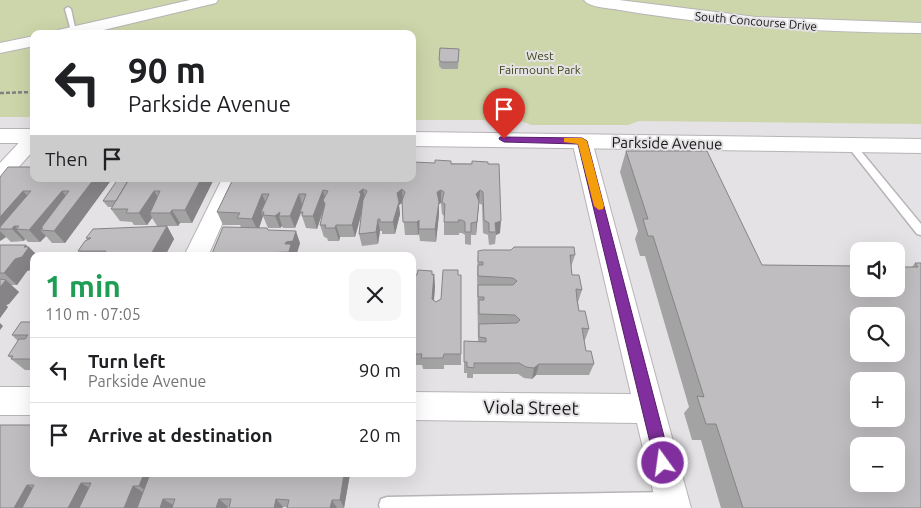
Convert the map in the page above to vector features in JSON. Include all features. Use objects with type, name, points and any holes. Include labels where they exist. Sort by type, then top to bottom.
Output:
[{"type":"street","points":[[82,30],[210,0]]},
{"type":"street","name":"South Concourse Drive","points":[[592,0],[665,12],[745,21],[843,27],[921,28]]},
{"type":"street","points":[[0,48],[30,41]]},
{"type":"street","points":[[0,136],[30,137]]},
{"type":"street","name":"Parkside Avenue","points":[[416,139],[921,146]]},
{"type":"street","points":[[0,175],[30,141]]},
{"type":"street","points":[[582,141],[673,504]]},
{"type":"street","points":[[198,252],[231,182]]},
{"type":"street","points":[[0,401],[30,401]]},
{"type":"street","name":"Viola Street","points":[[416,406],[650,409]]},
{"type":"lane","points":[[68,9],[69,30]]},
{"type":"lane","points":[[852,146],[921,231]]},
{"type":"lane","points":[[387,505],[673,504]]},
{"type":"path","points":[[0,93],[30,92]]},
{"type":"green space","name":"West Fairmount Park","points":[[0,0],[921,0],[921,124],[639,121],[628,125],[531,125],[519,120],[416,120],[416,30],[30,30],[30,117],[0,117]]},
{"type":"building","points":[[440,48],[459,49],[458,62],[442,62],[439,60]]},
{"type":"building","points":[[626,151],[707,151],[762,265],[850,266],[850,297],[905,297],[905,267],[918,267],[915,263],[921,263],[921,508],[743,508],[716,424],[706,424],[697,396],[704,397],[653,236],[648,236],[643,219],[648,219]]},
{"type":"building","points":[[435,160],[451,161],[451,164],[472,164],[472,161],[499,164],[501,221],[495,223],[496,232],[489,232],[489,223],[484,220],[483,192],[480,190],[476,194],[479,201],[477,222],[471,223],[471,232],[465,232],[465,222],[462,220],[458,220],[459,222],[444,222],[445,204],[442,202],[444,192],[441,190],[437,192],[439,202],[435,229],[419,229],[419,220],[417,222],[403,222],[402,201],[405,192],[402,189],[397,193],[399,202],[393,222],[380,222],[380,219],[378,219],[376,232],[359,234],[363,200],[367,191],[363,189],[359,192],[361,194],[352,225],[336,225],[335,228],[325,228],[326,225],[320,225],[325,204],[323,200],[328,191],[323,190],[313,216],[302,216],[303,212],[300,212],[306,194],[299,194],[290,216],[279,216],[280,212],[275,216],[263,215],[264,212],[261,212],[269,194],[262,194],[252,219],[237,218],[240,213],[217,212],[232,182],[416,182],[416,162],[435,163]]},
{"type":"building","points":[[8,167],[30,167],[30,182],[92,182],[54,231],[40,230],[69,191],[62,191],[29,230],[16,229],[19,226],[14,226],[12,229],[0,229],[31,191],[23,191],[0,217],[0,177]]},
{"type":"building","points":[[116,182],[127,182],[116,201],[103,201]]},
{"type":"building","points":[[127,182],[199,182],[185,210],[172,210],[170,213],[150,213],[160,191],[154,191],[139,213],[126,213],[128,209],[111,209]]},
{"type":"building","points":[[167,226],[152,252],[78,251],[85,241],[91,238],[86,238],[93,229]]},
{"type":"building","points":[[223,227],[296,231],[293,241],[286,242],[285,244],[291,244],[289,252],[213,252]]},
{"type":"building","points":[[0,245],[26,245],[24,247],[29,247],[22,257],[15,259],[4,273],[0,273]]},
{"type":"building","points":[[514,247],[574,247],[575,255],[570,255],[572,275],[579,275],[582,290],[576,289],[577,300],[579,311],[585,311],[589,329],[582,328],[586,351],[591,351],[594,364],[539,364],[534,368],[526,367],[519,363],[474,363],[474,368],[467,367],[467,362],[464,362],[464,341],[486,342],[486,338],[479,337],[479,324],[517,323],[520,320],[515,315],[479,314],[479,300],[484,300],[484,297],[478,297],[478,285],[513,285],[517,281],[513,278],[478,276],[478,265],[483,265],[483,262],[478,262],[478,251],[511,250]]},
{"type":"building","points":[[418,270],[432,271],[432,275],[434,274],[432,299],[436,302],[441,299],[443,270],[458,270],[458,275],[461,275],[461,354],[444,354],[443,358],[421,358],[422,354],[416,354],[416,275]]},
{"type":"building","points":[[0,279],[6,280],[0,287]]},
{"type":"building","points":[[21,322],[30,322],[30,359],[11,359],[13,356],[8,356],[19,339],[25,339],[28,335],[12,335]]},
{"type":"building","points":[[0,425],[30,425],[30,477],[143,477],[139,486],[133,486],[124,508],[79,508],[91,483],[81,483],[68,508],[22,508],[34,485],[27,485],[14,508],[0,508]]},
{"type":"building","points":[[149,477],[344,477],[340,500],[332,500],[330,508],[287,508],[289,500],[276,499],[274,508],[229,508],[231,499],[219,499],[216,508],[172,508],[175,499],[163,499],[160,508],[137,508]]},
{"type":"slow traffic","points":[[567,140],[582,141],[599,206]]},
{"type":"route","points":[[504,139],[582,141],[663,463]]}]
